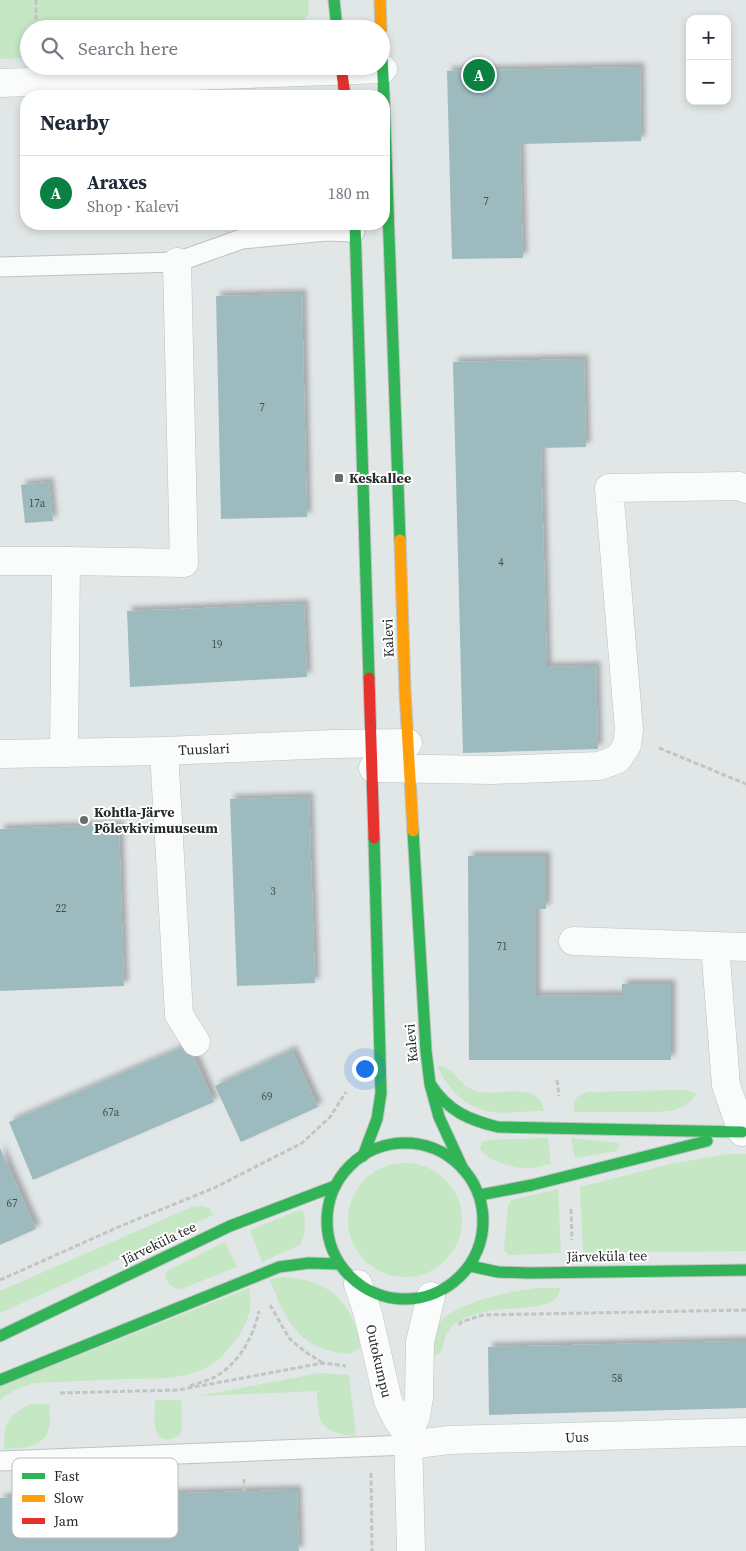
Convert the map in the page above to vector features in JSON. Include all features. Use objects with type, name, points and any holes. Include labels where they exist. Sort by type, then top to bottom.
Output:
[{"type":"main road","points":[[334,0],[336,20]]},
{"type":"main road","points":[[380,0],[381,20]]},
{"type":"main road","name":"Kalevi","points":[[383,75],[384,90]]},
{"type":"main road","name":"Kalevi","points":[[355,230],[381,1093],[377,1118],[363,1156]]},
{"type":"main road","name":"Kalevi","points":[[389,230],[409,756],[422,1002],[430,1084],[438,1117],[463,1169]]},
{"type":"main road","points":[[430,1084],[436,1094],[453,1109],[475,1122],[498,1127],[744,1132]]},
{"type":"main road","points":[[480,1195],[532,1185],[744,1132]]},
{"type":"main road","points":[[401,1143],[428,1146],[450,1157],[463,1169],[480,1195],[484,1220],[480,1244],[470,1266],[453,1284],[430,1296],[406,1299],[382,1296],[358,1284],[339,1264],[329,1239],[327,1212],[335,1186],[352,1164],[374,1149],[401,1143]]},
{"type":"main road","name":"Järveküla tee","points":[[0,1336],[230,1226],[335,1186]]},
{"type":"main road","points":[[0,1380],[279,1268],[300,1263],[321,1262],[339,1264]]},
{"type":"main road","name":"Järveküla tee","points":[[470,1266],[498,1272],[529,1273],[746,1270]]},
{"type":"street","points":[[0,83],[342,78],[356,75]]},
{"type":"street","points":[[0,561],[66,560],[184,563],[176,262]]},
{"type":"street","points":[[628,735],[609,488],[738,486],[746,489]]},
{"type":"street","points":[[64,753],[66,560]]},
{"type":"street","name":"Tuuslari","points":[[0,754],[164,751],[409,756],[492,770],[599,766],[618,759],[627,745],[628,735]]},
{"type":"street","points":[[164,751],[179,1015],[196,1042]]},
{"type":"street","points":[[573,941],[746,946]]},
{"type":"street","points":[[715,946],[726,1085],[744,1132]]},
{"type":"street","name":"Outokumpu","points":[[358,1284],[368,1314],[388,1401],[408,1440]]},
{"type":"street","points":[[411,1551],[408,1440],[416,1416],[419,1396],[420,1342],[430,1296]]},
{"type":"street","name":"Uus","points":[[408,1440],[746,1432]]},
{"type":"lane","points":[[0,267],[176,262],[242,239],[336,230]]},
{"type":"lane","points":[[74,1458],[408,1440]]},
{"type":"path","points":[[36,0],[36,20]]},
{"type":"path","points":[[628,735],[746,784]]},
{"type":"path","points":[[0,1280],[123,1225],[214,1188],[302,1143],[330,1117],[350,1087]]},
{"type":"path","points":[[178,1390],[214,1378],[222,1373],[247,1345],[256,1326],[260,1303],[256,1276]]},
{"type":"green space","points":[[0,0],[308,0],[309,13],[304,20],[20,20],[20,58],[0,59]]},
{"type":"green space","points":[[438,1066],[449,1070],[462,1083],[473,1090],[487,1093],[520,1092],[535,1095],[541,1101],[544,1111],[499,1113],[475,1107],[452,1090]]},
{"type":"green space","points":[[686,1090],[696,1094],[692,1100],[675,1110],[657,1112],[574,1112],[576,1098],[589,1092]]},
{"type":"green space","points":[[548,1138],[551,1164],[531,1168],[503,1164],[489,1157],[480,1148],[482,1142],[487,1140]]},
{"type":"green space","points":[[571,1138],[619,1143],[619,1147],[616,1151],[575,1158]]},
{"type":"green space","points":[[727,1154],[746,1154],[746,1251],[583,1253],[580,1187],[670,1164]]},
{"type":"green space","points":[[405,1163],[427,1167],[445,1180],[458,1198],[462,1220],[458,1242],[445,1260],[427,1273],[405,1277],[383,1273],[365,1260],[352,1242],[348,1220],[352,1198],[365,1180],[383,1167]]},
{"type":"green space","points":[[558,1189],[561,1253],[510,1255],[505,1252],[508,1205],[512,1200]]},
{"type":"green space","points":[[192,1207],[209,1208],[213,1215],[0,1313],[0,1291]]},
{"type":"green space","points":[[302,1209],[305,1227],[300,1245],[262,1262],[250,1230]]},
{"type":"green space","points":[[225,1242],[237,1267],[181,1289],[171,1286],[165,1277],[167,1271]]},
{"type":"green space","points":[[282,1277],[314,1283],[332,1292],[346,1307],[352,1318],[359,1337],[360,1348],[350,1354],[333,1351],[318,1347],[297,1332],[282,1309],[270,1279]]},
{"type":"green space","points":[[249,1288],[250,1307],[248,1318],[232,1345],[212,1364],[197,1371],[187,1375],[167,1378],[36,1383],[17,1389],[0,1400],[0,1387]]},
{"type":"green space","points":[[536,1288],[560,1288],[556,1298],[547,1304],[492,1310],[463,1319],[450,1328],[441,1351],[431,1357],[432,1340],[435,1330],[442,1320],[452,1312],[480,1300]]},
{"type":"green space","points":[[320,1373],[349,1375],[356,1436],[337,1433],[322,1423],[318,1410],[317,1391],[199,1396]]},
{"type":"green space","points":[[155,1400],[181,1400],[182,1428],[179,1436],[163,1439],[158,1435],[155,1423]]},
{"type":"green space","points":[[30,1404],[49,1404],[50,1422],[46,1435],[37,1444],[31,1446],[4,1449],[8,1421]]},
{"type":"building","points":[[640,67],[641,141],[520,144],[523,258],[452,259],[447,71]]},
{"type":"building","points":[[302,294],[307,517],[221,519],[216,296]]},
{"type":"building","points":[[584,359],[586,447],[541,448],[547,667],[596,666],[598,749],[463,753],[453,362]]},
{"type":"building","points":[[49,482],[53,521],[25,523],[21,485]]},
{"type":"building","points":[[304,604],[307,677],[130,687],[127,611]]},
{"type":"building","points":[[309,797],[315,983],[237,986],[230,799]]},
{"type":"building","points":[[119,825],[124,986],[0,991],[0,829]]},
{"type":"building","points":[[468,856],[546,856],[546,909],[536,909],[536,996],[622,995],[622,984],[671,984],[671,1060],[469,1060]]},
{"type":"building","points":[[181,1048],[188,1056],[194,1057],[214,1102],[33,1180],[9,1122]]},
{"type":"building","points":[[292,1050],[318,1107],[241,1142],[215,1086]]},
{"type":"building","points":[[0,1148],[36,1229],[0,1245]]},
{"type":"building","points":[[746,1341],[746,1408],[489,1415],[488,1347]]},
{"type":"building","points":[[297,1490],[299,1551],[0,1551],[0,1498],[12,1498],[12,1538],[178,1538],[178,1493]]},
{"type":"traffic: fast","points":[[334,0],[336,20]]},
{"type":"traffic: fast","points":[[383,75],[384,90]]},
{"type":"traffic: fast","points":[[355,230],[369,678]]},
{"type":"traffic: fast","points":[[389,230],[400,540]]},
{"type":"traffic: fast","points":[[413,831],[426,1051],[430,1084],[439,1117],[463,1169]]},
{"type":"traffic: fast","points":[[363,1156],[377,1119],[381,1093],[374,838]]},
{"type":"traffic: fast","points":[[431,1085],[452,1108],[478,1121],[498,1127],[742,1132]]},
{"type":"traffic: fast","points":[[480,1195],[532,1185],[707,1141]]},
{"type":"traffic: fast","points":[[405,1143],[435,1149],[448,1156],[460,1166],[470,1178],[477,1191],[483,1221],[477,1251],[470,1264],[460,1276],[448,1286],[435,1293],[405,1299],[375,1293],[362,1286],[350,1276],[340,1264],[333,1251],[327,1221],[333,1191],[340,1178],[350,1166],[362,1156],[375,1149],[405,1143]]},
{"type":"traffic: fast","points":[[0,1336],[230,1226],[335,1186]]},
{"type":"traffic: fast","points":[[0,1380],[279,1267],[309,1263],[339,1264]]},
{"type":"traffic: fast","points":[[470,1266],[498,1272],[529,1273],[746,1270]]},
{"type":"traffic: slow","points":[[380,0],[381,20]]},
{"type":"traffic: slow","points":[[400,540],[405,691],[413,831]]},
{"type":"traffic: jam","points":[[342,75],[344,90]]},
{"type":"traffic: jam","points":[[369,678],[374,838]]},
{"type":"place","name":"Araxes","points":[[479,75]]},
{"type":"place","name":"Keskallee","points":[[339,478]]},
{"type":"place","name":"Kohtla-Järve Põlevkivimuuseum","points":[[84,820]]}]
